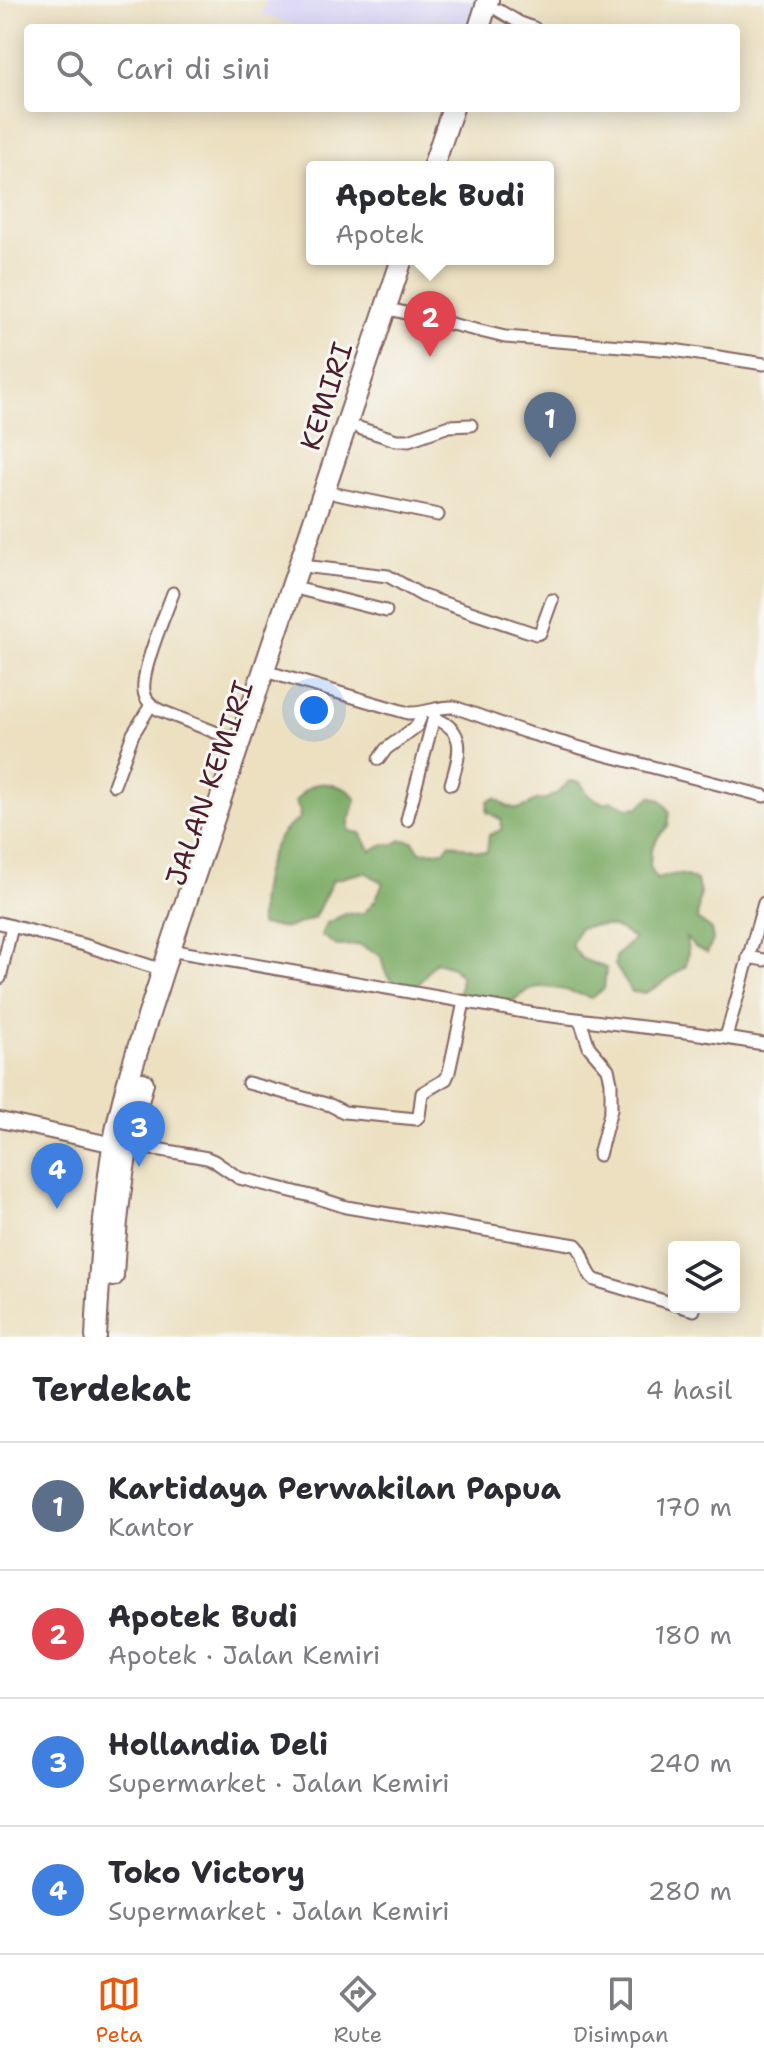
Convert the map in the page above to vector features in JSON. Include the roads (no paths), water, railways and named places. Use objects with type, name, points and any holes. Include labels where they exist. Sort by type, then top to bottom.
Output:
[{"type":"highway","points":[[435,161],[452,112]]},
{"type":"highway","points":[[448,161],[465,112]]},
{"type":"highway","name":"KEMIRI","points":[[310,558],[391,309],[401,265]]},
{"type":"highway","name":"JALAN KEMIRI","points":[[96,1337],[101,1245],[131,1076],[240,742],[336,494],[359,428],[391,309],[412,265]]},
{"type":"highway","name":"JALAN KEMIRI","points":[[171,958],[275,674],[303,590],[310,558]]},
{"type":"highway","name":"JALAN KEMIRI","points":[[109,1337],[121,1146]]},
{"type":"street","points":[[495,9],[522,24]]},
{"type":"street","points":[[391,309],[505,337],[673,350],[764,364]]},
{"type":"street","points":[[359,428],[396,440],[409,440],[449,426],[471,425]]},
{"type":"street","points":[[336,494],[438,515]]},
{"type":"street","points":[[310,558],[388,576],[423,596],[536,634],[543,627],[552,600]]},
{"type":"street","points":[[303,590],[386,611]]},
{"type":"street","points":[[173,593],[150,656],[144,683],[146,699],[151,705],[186,722],[240,742]]},
{"type":"street","points":[[275,674],[384,707],[408,713],[435,714],[457,734],[459,755],[451,784]]},
{"type":"street","points":[[114,785],[133,734],[151,705]]},
{"type":"street","points":[[407,820],[435,714],[445,706],[649,768],[764,796]]},
{"type":"street","points":[[379,759],[386,749],[417,726],[422,714]]},
{"type":"street","points":[[726,1037],[764,903]]},
{"type":"street","points":[[0,978],[6,925],[84,945],[580,1020],[764,1044]]},
{"type":"street","points":[[748,957],[764,960]]},
{"type":"street","points":[[248,1083],[330,1105],[344,1112],[416,1119],[422,1093],[446,1079],[449,1072],[464,1002]]},
{"type":"street","points":[[580,1020],[589,1047],[602,1059],[611,1082],[611,1109],[599,1155]]},
{"type":"street","points":[[0,1120],[121,1146],[207,1158],[239,1178],[346,1207],[576,1245],[582,1252],[588,1274],[595,1280],[668,1302]]},
{"type":"place","name":"Apotek Budi","points":[[430,357]]},
{"type":"place","name":"Kartidaya Perwakilan Papua","points":[[550,458]]},
{"type":"place","name":"Hollandia Deli","points":[[139,1167]]},
{"type":"place","name":"Toko Victory","points":[[57,1209]]}]
